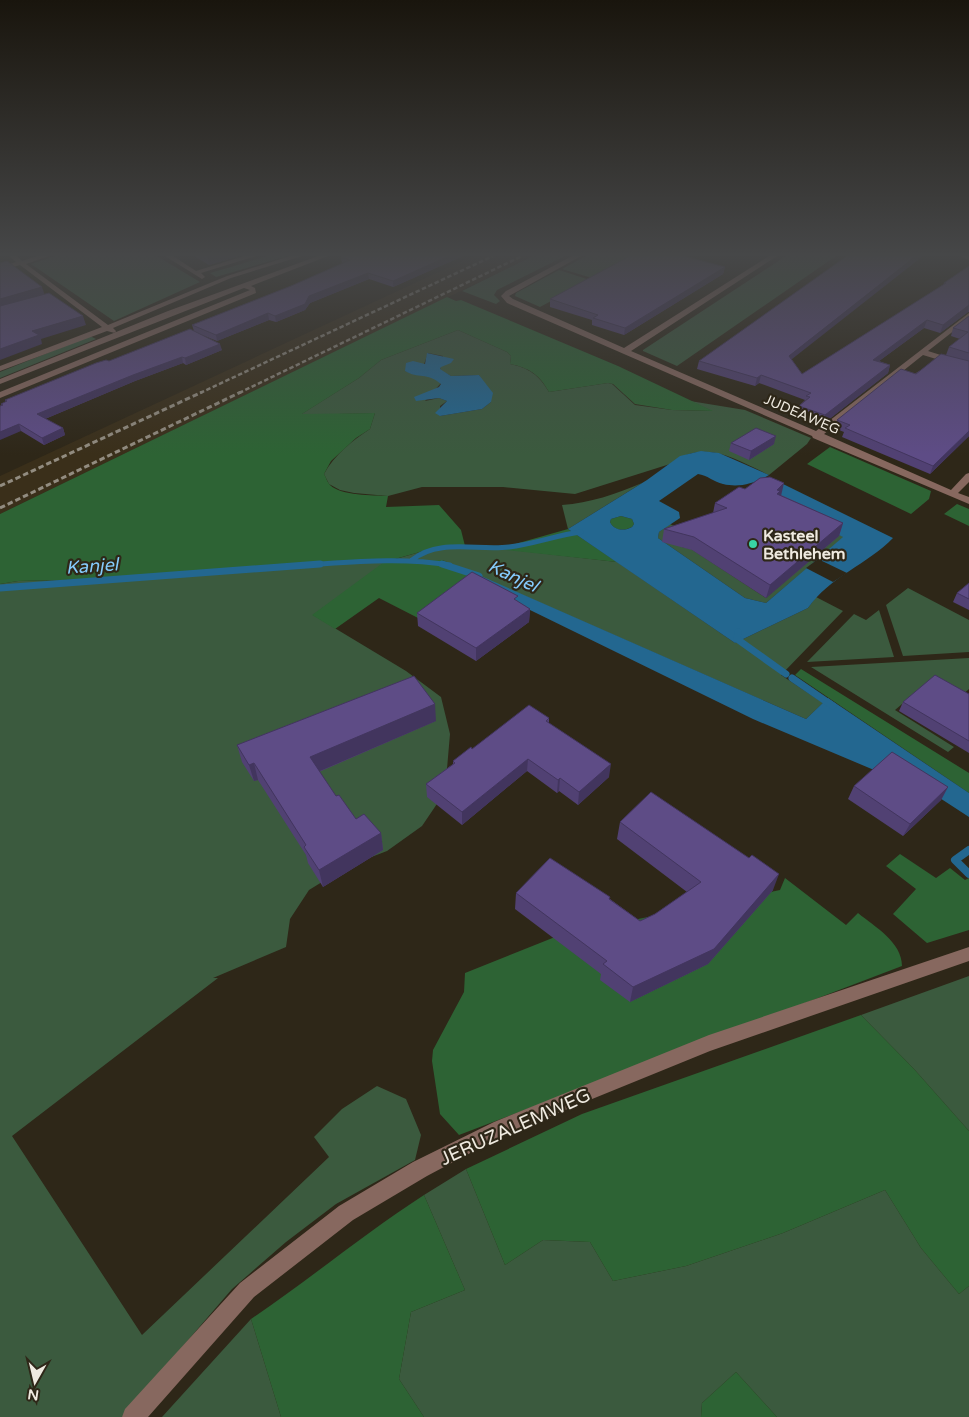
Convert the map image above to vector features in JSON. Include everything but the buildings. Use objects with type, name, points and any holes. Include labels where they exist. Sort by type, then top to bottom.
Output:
[{"type":"street","points":[[98,322],[117,334]]},
{"type":"street","points":[[0,369],[120,322]]},
{"type":"street","points":[[0,382],[149,322]]},
{"type":"street","points":[[0,395],[178,322]]},
{"type":"street","name":"JUDEAWEG","points":[[557,322],[969,501]]},
{"type":"street","points":[[625,351],[670,322]]},
{"type":"street","points":[[816,436],[960,322]]},
{"type":"street","points":[[922,352],[969,367]]},
{"type":"street","points":[[953,493],[969,476]]},
{"type":"street","name":"JERUZALEMWEG","points":[[133,1417],[247,1290],[346,1213],[420,1169],[500,1128],[708,1043],[969,954]]},
{"type":"shaded area","points":[[331,322],[396,322],[0,514],[0,476]]},
{"type":"green space","points":[[395,322],[514,322],[618,366],[713,411],[672,410],[635,404],[613,384],[608,383],[549,392],[533,373],[510,364],[511,356],[507,352],[458,330],[381,360],[359,378],[302,414],[375,413],[370,429],[356,438],[331,461],[324,474],[329,484],[335,489],[349,493],[388,496],[386,507],[439,505],[461,530],[465,546],[441,546],[388,561],[442,560],[481,576],[420,619],[379,598],[335,629],[312,615],[384,562],[216,569],[152,578],[18,581],[0,584],[0,514]]},
{"type":"green space","points":[[685,322],[740,322],[677,366],[643,350]]},
{"type":"green space","points":[[458,330],[507,352],[511,356],[510,364],[533,373],[549,392],[608,383],[612,384],[635,405],[672,410],[712,411],[690,401],[745,410],[811,438],[807,444],[769,475],[720,454],[695,452],[683,456],[670,464],[575,494],[503,487],[422,487],[388,496],[340,490],[329,484],[324,474],[344,448],[370,429],[375,413],[300,415],[359,378],[381,360]],"holes":[[[428,353],[443,356],[440,370],[451,376],[479,375],[491,402],[482,409],[440,416],[440,406],[447,401],[439,398],[425,401],[441,383],[432,376],[405,371],[424,364]]]},
{"type":"green space","points":[[90,336],[96,339],[0,378],[0,372]]},
{"type":"green space","points":[[830,447],[931,491],[929,499],[911,514],[807,464]]},
{"type":"green space","points":[[642,483],[568,529],[562,505],[603,497]]},
{"type":"green space","points":[[777,504],[844,537],[766,603],[745,598],[658,538],[659,532],[670,524],[690,534],[682,547],[691,549],[766,598],[823,549]]},
{"type":"green space","points":[[957,504],[969,509],[969,526],[944,514]]},
{"type":"green space","points":[[621,516],[632,519],[634,524],[632,527],[620,529],[612,525],[611,519]]},
{"type":"green space","points":[[568,529],[617,562],[497,549]]},
{"type":"green space","points":[[441,546],[477,546],[617,562],[735,643],[808,608],[816,597],[843,611],[781,675],[823,703],[806,719],[442,560],[334,600],[313,615],[406,671],[441,697],[450,734],[445,792],[422,826],[387,851],[348,866],[309,890],[290,919],[286,947],[213,978],[218,978],[12,1136],[142,1335],[329,1157],[314,1137],[342,1109],[377,1086],[406,1099],[421,1135],[415,1160],[336,1204],[286,1242],[232,1289],[122,1417],[0,1417],[0,584],[18,581],[152,578],[216,569],[385,562]]},
{"type":"green space","points":[[908,588],[969,620],[969,652],[903,656],[886,605]]},
{"type":"green space","points":[[879,610],[894,657],[807,662],[854,614],[866,620]]},
{"type":"green space","points":[[969,658],[969,689],[959,698],[929,681],[895,710],[954,747],[948,752],[811,667]]},
{"type":"green space","points":[[801,669],[969,773],[969,793],[795,675]]},
{"type":"green space","points":[[900,854],[936,878],[950,868],[965,880],[969,878],[969,930],[927,943],[893,914],[916,889],[886,866]]},
{"type":"green space","points":[[785,878],[846,925],[858,913],[893,942],[901,957],[902,966],[459,1135],[440,1114],[432,1061],[433,1050],[464,992],[465,973],[560,935],[780,890]]},
{"type":"green space","points":[[969,976],[969,1131],[914,1069],[861,1015]]},
{"type":"green space","points":[[861,1015],[914,1069],[969,1131],[969,1286],[959,1294],[921,1248],[885,1190],[783,1233],[686,1266],[613,1281],[590,1242],[543,1240],[505,1265],[466,1169],[582,1114]]},
{"type":"green space","points":[[466,1169],[505,1265],[543,1240],[590,1242],[613,1281],[686,1266],[783,1233],[885,1190],[921,1248],[959,1294],[969,1286],[969,1417],[777,1417],[736,1372],[702,1403],[701,1417],[424,1417],[399,1379],[411,1312],[465,1290],[424,1195]]},
{"type":"green space","points":[[424,1195],[465,1290],[411,1312],[399,1379],[424,1417],[281,1417],[251,1319]]},
{"type":"green space","points":[[251,1319],[281,1417],[162,1417]]},
{"type":"green space","points":[[736,1372],[777,1417],[701,1417],[702,1403]]},
{"type":"water","points":[[427,353],[454,359],[451,363],[440,369],[451,376],[479,375],[493,393],[491,402],[482,409],[440,416],[435,413],[447,401],[439,398],[416,401],[414,397],[439,387],[441,384],[431,378],[414,375],[405,371],[406,363],[413,361],[425,364]]},
{"type":"water","points":[[701,451],[719,453],[769,475],[741,485],[729,485],[698,474],[659,501],[679,512],[680,518],[659,532],[658,538],[745,598],[766,603],[843,537],[774,503],[772,491],[783,484],[893,538],[872,556],[827,588],[808,608],[735,643],[568,529],[647,480],[680,456]],"holes":[[[621,516],[632,519],[634,524],[626,529],[617,529],[610,522],[611,519]]]},
{"type":"water","points":[[481,576],[806,719],[828,698],[969,793],[969,817],[886,763],[874,770],[753,719],[473,582]]},
{"type":"pier","points":[[818,559],[847,573],[833,582],[806,568]]},
{"type":"waterway","points":[[412,560],[423,553],[446,547],[509,547],[581,532]]},
{"type":"waterway","name":"Kanjel","points":[[314,564],[395,561],[443,564]]},
{"type":"waterway","name":"Kanjel","points":[[0,588],[314,564]]},
{"type":"waterway","name":"Kanjel","points":[[304,565],[314,564]]},
{"type":"waterway","name":"Kanjel","points":[[314,564],[320,564]]},
{"type":"waterway","name":"Kanjel","points":[[443,564],[450,565]]},
{"type":"waterway","name":"Kanjel","points":[[443,564],[479,576]]},
{"type":"waterway","points":[[738,632],[737,639],[786,674]]},
{"type":"waterway","points":[[792,678],[833,706]]},
{"type":"waterway","name":"Kanjel","points":[[969,850],[955,860],[969,874]]},
{"type":"railway","points":[[200,393],[352,322]]},
{"type":"railway","points":[[239,393],[385,322]]},
{"type":"railway","points":[[0,486],[202,392]]},
{"type":"railway","points":[[0,508],[241,392]]},
{"type":"place","name":"Kasteel Bethlehem","points":[[753,544]]}]
